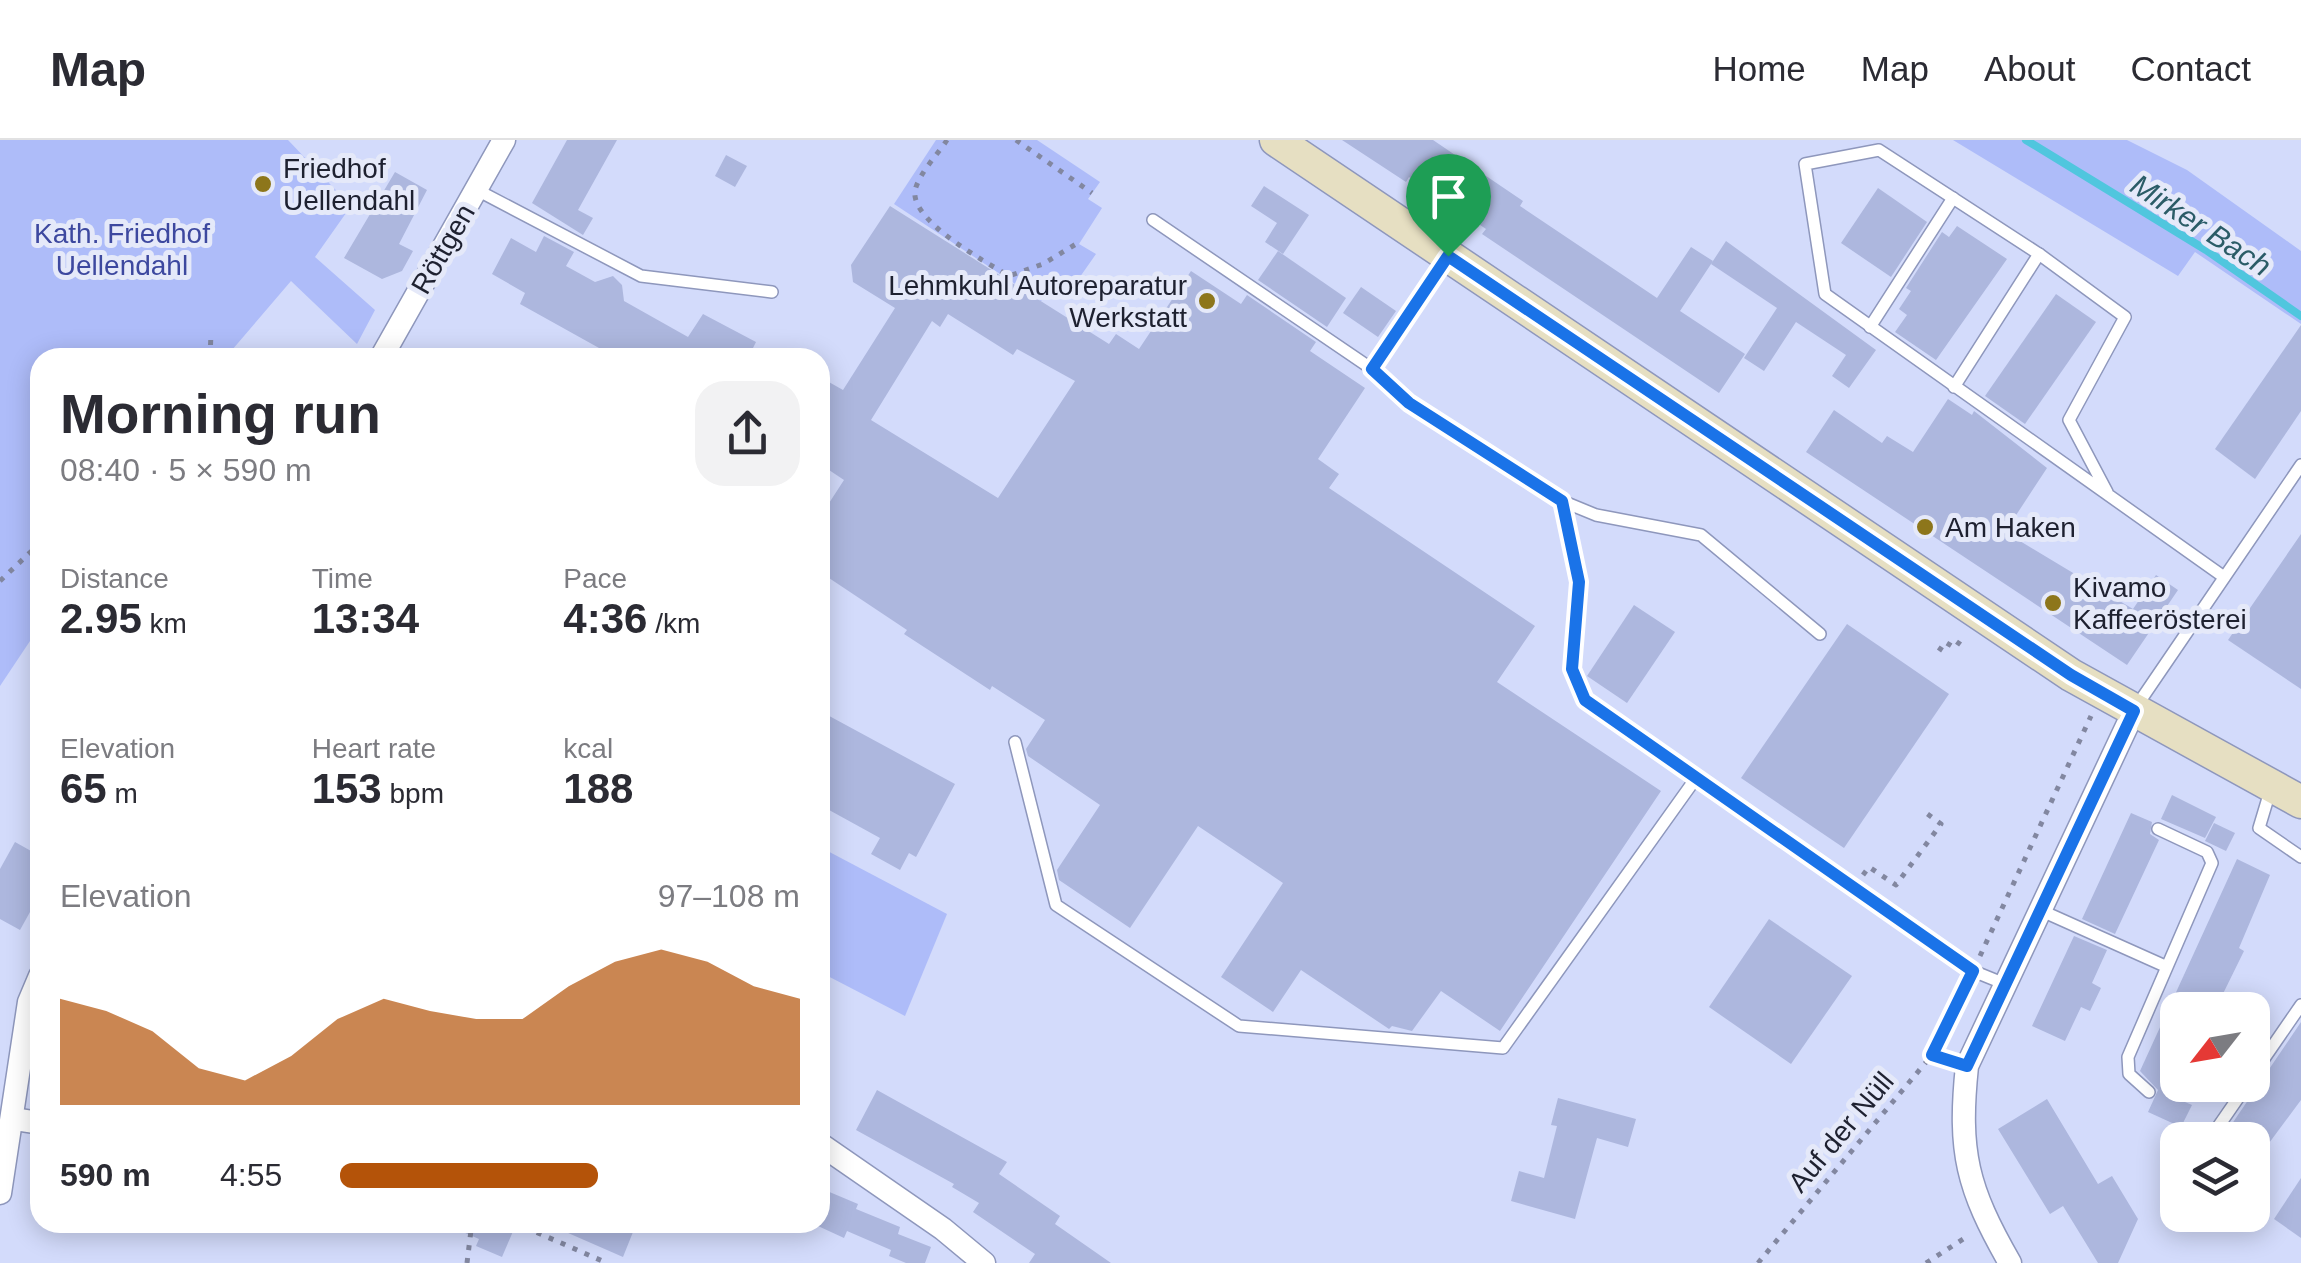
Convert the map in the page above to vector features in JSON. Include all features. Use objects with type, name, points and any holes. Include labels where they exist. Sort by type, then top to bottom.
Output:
[{"type":"main road","points":[[1276,140],[2071,675],[2301,802]]},
{"type":"street","name":"Röttgen","points":[[387,348],[504,140]]},
{"type":"street","points":[[2010,1263],[1969,1182],[1961,1120],[1967,1066],[2134,711]]},
{"type":"street","points":[[0,1193],[30,1002]]},
{"type":"street","points":[[14,1119],[30,1122]]},
{"type":"street","points":[[830,1151],[984,1263]]},
{"type":"lane","points":[[2107,492],[2068,420],[2125,316],[2039,254],[1879,150],[1805,164],[1824,294],[2224,577]]},
{"type":"lane","points":[[477,190],[641,276],[772,292]]},
{"type":"lane","points":[[1870,327],[1953,198]]},
{"type":"lane","points":[[1154,220],[1372,369],[1409,403],[1562,501],[1596,515],[1701,535],[1820,634]]},
{"type":"lane","points":[[1954,387],[2039,254]]},
{"type":"lane","points":[[1372,369],[1448,256]]},
{"type":"lane","points":[[2134,711],[2301,465]]},
{"type":"lane","points":[[1562,501],[1579,582],[1572,669],[1585,700],[1973,971],[2006,984]]},
{"type":"lane","points":[[1015,742],[1056,905],[1239,1026],[1503,1048],[1696,778]]},
{"type":"lane","points":[[2272,784],[2259,828],[2301,857]]},
{"type":"lane","points":[[2149,1092],[2129,1074],[2128,1056],[2212,864],[2207,852],[2158,828]]},
{"type":"lane","points":[[2042,911],[2165,966]]},
{"type":"lane","points":[[2270,1050],[2301,1006]]},
{"type":"path","points":[[948,140],[915,188],[917,205],[930,223],[1008,276],[1044,264],[1081,241]]},
{"type":"path","points":[[1016,140],[1092,193]]},
{"type":"path","points":[[211,348],[212,333]]},
{"type":"path","points":[[0,581],[30,552]]},
{"type":"path","points":[[1939,651],[1945,642],[1955,648]]},
{"type":"path","name":"Auf der Nüll","points":[[1758,1263],[1932,1055],[2102,691]]},
{"type":"path","points":[[1896,885],[1941,824],[1922,810]]},
{"type":"path","points":[[1932,1055],[1967,1066]]},
{"type":"path","points":[[1926,1263],[1987,1224]]},
{"type":"path","points":[[467,1263],[471,1233]]},
{"type":"path","points":[[537,1233],[607,1263]]},
{"type":"green space","name":"Kath. Friedhof Uellendahl","points":[[0,140],[288,140],[351,206],[315,257],[375,310],[357,344],[291,281],[234,348],[30,348],[30,641],[0,686]]},
{"type":"green space","points":[[936,140],[1037,140],[1100,182],[1088,199],[1102,208],[1079,244],[1096,254],[1075,284],[1049,290],[1041,301],[894,204]]},
{"type":"green space","points":[[1953,140],[2127,140],[2187,170],[2301,251],[2301,324],[2195,252],[2178,276]]},
{"type":"green space","points":[[830,852],[947,914],[905,1016],[830,977]]},
{"type":"building","points":[[567,140],[617,140],[578,210],[593,218],[583,235],[532,203]]},
{"type":"building","points":[[1342,140],[1433,140],[1523,201],[1520,206],[1657,298],[1691,247],[1713,261],[1680,311],[1745,354],[1719,393],[1482,234],[1486,229],[1409,177],[1406,182]]},
{"type":"building","points":[[726,155],[747,166],[735,187],[715,176]]},
{"type":"building","points":[[395,172],[427,190],[399,244],[413,251],[402,271],[382,279],[344,258]]},
{"type":"building","points":[[1264,186],[1309,215],[1283,254],[1265,242],[1277,223],[1251,206]]},
{"type":"building","points":[[1878,188],[1927,222],[1891,277],[1841,243]]},
{"type":"building","points":[[890,206],[1109,344],[1116,334],[1139,349],[1191,271],[1241,304],[1247,295],[1316,342],[1310,351],[1365,388],[1318,459],[1339,474],[1329,488],[1535,626],[1497,682],[1661,791],[1500,1031],[1441,991],[1412,1031],[1392,1026],[1389,1029],[1301,970],[1273,1012],[1221,977],[1283,883],[1198,826],[1130,928],[1059,880],[1057,870],[1100,805],[1028,756],[1026,749],[1045,720],[992,686],[990,690],[904,634],[907,630],[830,579],[830,502],[844,480],[830,471],[830,383],[843,390],[895,308],[853,282],[851,265]],"holes":[[[948,314],[1013,355],[1017,349],[1075,381],[998,498],[871,420],[932,321],[940,327]]]},
{"type":"building","points":[[1957,226],[2007,259],[1936,360],[1895,332],[1907,315],[1899,309],[1911,291],[1906,288],[1942,232],[1949,237]]},
{"type":"building","points":[[544,236],[574,252],[566,266],[595,282],[613,276],[622,285],[624,301],[688,337],[703,314],[756,342],[753,348],[599,348],[520,304],[525,293],[492,274],[511,238],[536,252]]},
{"type":"building","points":[[1726,241],[1876,350],[1849,388],[1832,376],[1846,355],[1796,322],[1764,371],[1744,358],[1777,308],[1711,264]]},
{"type":"building","points":[[1278,251],[1346,298],[1327,327],[1258,280]]},
{"type":"building","points":[[1361,287],[1396,311],[1378,337],[1343,313]]},
{"type":"building","points":[[2056,294],[2096,322],[2025,424],[1985,396]]},
{"type":"building","points":[[2301,325],[2301,411],[2255,479],[2215,449]]},
{"type":"building","points":[[1948,399],[1972,415],[1974,411],[2047,468],[2005,532],[2133,609],[2156,575],[2178,590],[2127,665],[1806,452],[1834,410],[1882,443],[1887,436],[1913,452]]},
{"type":"building","points":[[2301,534],[2301,689],[2228,640]]},
{"type":"building","points":[[1634,605],[1675,632],[1627,703],[1587,676]]},
{"type":"building","points":[[1847,624],[1949,694],[1844,848],[1741,778]]},
{"type":"building","points":[[830,716],[955,784],[916,857],[909,853],[900,870],[871,854],[880,838],[830,810]]},
{"type":"building","points":[[2172,795],[2216,817],[2205,838],[2161,819]]},
{"type":"building","points":[[2131,813],[2152,822],[2150,834],[2159,840],[2115,934],[2082,919]]},
{"type":"building","points":[[2214,823],[2235,833],[2226,851],[2205,841]]},
{"type":"building","points":[[15,842],[30,850],[30,912],[20,930],[0,919],[0,869]]},
{"type":"building","points":[[2237,859],[2270,875],[2239,948],[2244,951],[2224,992],[2176,992]]},
{"type":"building","points":[[1769,919],[1852,976],[1791,1064],[1709,1007]]},
{"type":"building","points":[[2074,936],[2107,950],[2092,983],[2101,988],[2090,1011],[2081,1007],[2065,1041],[2032,1026]]},
{"type":"building","points":[[2301,1022],[2301,1100],[2270,1142],[2270,1122],[2233,1122],[2247,1102],[2270,1102],[2270,1068]]},
{"type":"building","points":[[2160,1027],[2160,1102],[2192,1105],[2184,1122],[2170,1122],[2148,1112],[2158,1090],[2140,1071]]},
{"type":"building","points":[[877,1090],[1007,1162],[999,1174],[1060,1216],[1055,1224],[1111,1263],[1029,1263],[1035,1254],[973,1212],[979,1203],[952,1187],[954,1184],[856,1130]]},
{"type":"building","points":[[1558,1098],[1636,1119],[1628,1147],[1597,1138],[1575,1219],[1511,1201],[1519,1171],[1544,1178],[1557,1126],[1551,1125]]},
{"type":"building","points":[[2047,1099],[2098,1184],[2112,1176],[2138,1219],[2118,1263],[2098,1263],[2063,1206],[2050,1214],[1998,1129]]},
{"type":"building","points":[[2301,1178],[2301,1238],[2274,1219]]},
{"type":"building","points":[[830,1192],[858,1204],[856,1209],[900,1227],[898,1234],[931,1247],[925,1263],[906,1263],[889,1256],[891,1250],[847,1231],[844,1238],[830,1232]]},
{"type":"building","points":[[465,1233],[512,1233],[502,1257],[476,1246],[479,1239]]},
{"type":"building","points":[[568,1233],[633,1233],[623,1257]]},
{"type":"waterway","name":"Mirker Bach","points":[[2026,140],[2206,250],[2301,316]]},
{"type":"place","name":"Friedhof Uellendahl","points":[[263,184]]},
{"type":"place","name":"Lehmkuhl Autoreparatur Werkstatt","points":[[1207,301]]},
{"type":"place","name":"Am Haken","points":[[1925,527]]},
{"type":"place","name":"Kivamo Kaffeerösterei","points":[[2053,603]]},
{"type":"route","points":[[1448,256],[2071,675],[2134,711],[1967,1066],[1932,1055],[1973,971],[1585,700],[1572,669],[1579,582],[1562,501],[1409,403],[1372,369],[1448,256]]}]
